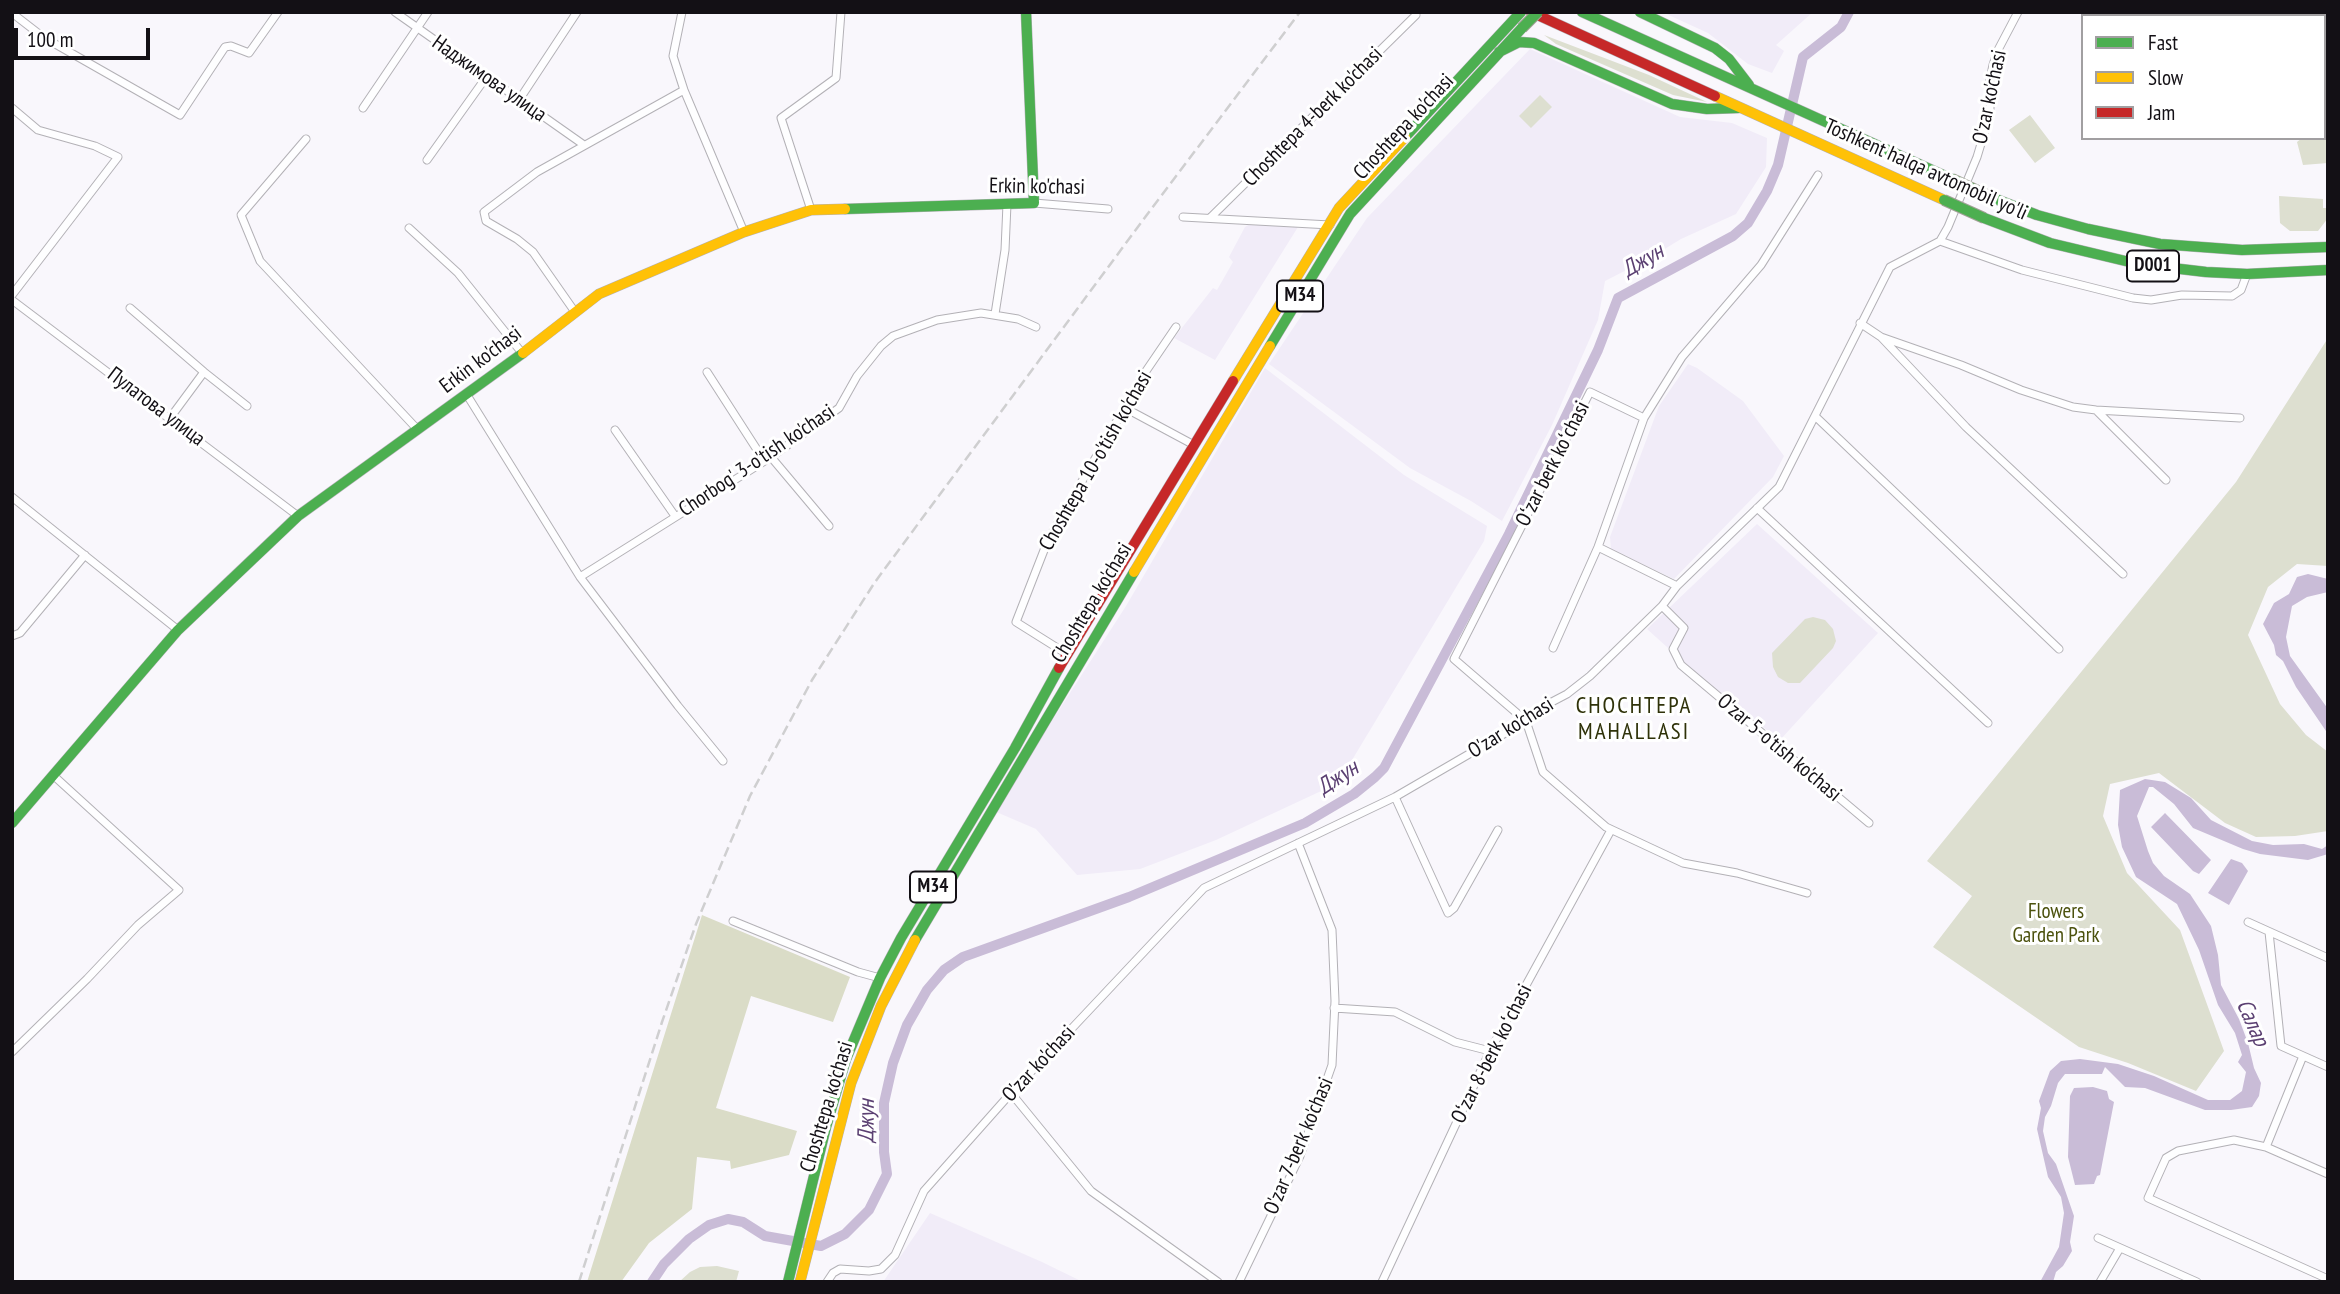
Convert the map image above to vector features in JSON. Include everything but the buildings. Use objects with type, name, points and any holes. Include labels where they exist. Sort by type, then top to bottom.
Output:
[{"type":"main road","points":[[1026,12],[1034,203]]},
{"type":"main road","name":"Choshtepa ko'chasi","points":[[795,1279],[846,1059],[880,978],[1067,654],[1328,224],[1352,192],[1521,12]]},
{"type":"main road","name":"Toshkent halqa avtomobil yo'li","points":[[1531,12],[2022,234],[2109,258],[2206,272],[2247,274],[2328,270]]},
{"type":"main road","name":"Choshtepa ko'chasi","points":[[812,1208],[851,1083],[881,1006],[902,963],[1339,231],[1362,200],[1538,12]]},
{"type":"main road","name":"Toshkent halqa avtomobil yo'li","points":[[1582,12],[1952,180],[2037,215],[2160,244],[2242,250],[2328,247]]},
{"type":"main road","points":[[1640,12],[1715,48],[1752,88]]},
{"type":"main road","points":[[1499,52],[1519,42],[1534,43],[1672,104],[1707,109],[1742,107]]},
{"type":"main road","name":"Erkin ko'chasi","points":[[12,823],[178,630],[298,516],[467,396],[599,294],[744,232],[811,210],[1034,203]]},
{"type":"main road","points":[[1108,587],[1120,594]]},
{"type":"street","points":[[12,13],[43,37],[177,115],[182,113],[225,47],[231,46],[249,53],[278,12]]},
{"type":"street","name":"Наджимова улица","points":[[395,12],[584,145]]},
{"type":"street","points":[[363,108],[428,12]]},
{"type":"street","points":[[519,100],[578,12]]},
{"type":"street","points":[[682,12],[673,56],[684,90],[744,232]]},
{"type":"street","points":[[811,210],[781,118],[836,78],[841,12]]},
{"type":"street","name":"O'zar ko'chasi","points":[[827,1282],[839,1269],[881,1269],[895,1255],[924,1191],[1011,1094],[1205,888],[1395,797],[1526,721],[1590,676],[1662,606],[1677,586],[1779,487],[1889,267],[1940,242],[1977,158],[1990,114],[1990,79],[1993,65],[2018,12]]},
{"type":"street","name":"Choshtepa 4-berk ko'chasi","points":[[1210,218],[1416,15]]},
{"type":"street","points":[[427,160],[487,76]]},
{"type":"street","points":[[575,312],[533,252],[486,221],[486,209],[537,172],[684,90]]},
{"type":"street","points":[[12,108],[38,130],[95,146],[118,157],[12,297]]},
{"type":"street","points":[[306,139],[241,215],[260,261],[418,430]]},
{"type":"street","points":[[1553,648],[1598,547],[1644,418],[1682,358],[1760,265],[1818,175]]},
{"type":"street","name":"Erkin ko'chasi","points":[[1034,203],[1108,209]]},
{"type":"street","points":[[995,314],[1005,250],[1007,204]]},
{"type":"street","points":[[1183,217],[1328,224],[1339,231]]},
{"type":"street","points":[[409,228],[458,273],[522,353]]},
{"type":"street","points":[[1940,242],[2022,270],[2120,295],[2151,300],[2238,294],[2245,284],[2247,274]]},
{"type":"street","name":"Пулатова улица","points":[[12,297],[298,516]]},
{"type":"street","points":[[130,308],[247,406]]},
{"type":"street","name":"Chorbog' 3-o'tish ko'chasi","points":[[580,577],[771,457],[839,408],[857,376],[881,346],[893,336],[958,315],[981,313],[1018,318],[1036,327]]},
{"type":"street","points":[[1860,323],[1881,337],[1966,428],[2123,574]]},
{"type":"street","name":"Choshtepa 10-o'tish ko'chasi","points":[[1067,654],[1016,622],[1048,540],[1144,374],[1177,327]]},
{"type":"street","points":[[1881,337],[2051,401],[2096,410],[2240,418]]},
{"type":"street","points":[[170,418],[204,372]]},
{"type":"street","points":[[707,373],[763,459],[771,457],[829,526]]},
{"type":"street","name":"Oʻzar berk koʻchasi","points":[[1526,721],[1454,659],[1590,392],[1644,418]]},
{"type":"street","points":[[467,396],[580,577],[723,761]]},
{"type":"street","points":[[1125,408],[1194,445]]},
{"type":"street","points":[[2096,410],[2166,480]]},
{"type":"street","points":[[1815,416],[2059,649]]},
{"type":"street","points":[[615,430],[675,516]]},
{"type":"street","points":[[12,497],[178,630]]},
{"type":"street","points":[[1757,508],[1987,723]]},
{"type":"street","points":[[1598,547],[1677,586]]},
{"type":"street","points":[[12,636],[20,633],[85,555]]},
{"type":"street","name":"O'zar 5-o'tish ko'chasi","points":[[1662,606],[1684,628],[1673,649],[1681,665],[1869,823]]},
{"type":"street","points":[[1526,721],[1544,772],[1611,830],[1683,863],[1737,873],[1807,893]]},
{"type":"street","points":[[12,1052],[88,979],[138,925],[179,890],[54,776]]},
{"type":"street","points":[[1395,797],[1448,913],[1454,908],[1498,831]]},
{"type":"street","name":"Oʻzar 8-berk koʻchasi","points":[[1382,1282],[1490,1051],[1611,830]]},
{"type":"street","name":"O'zar 7-berk ko'chasi","points":[[1239,1282],[1300,1156],[1332,1065],[1335,1008],[1332,930],[1298,843]]},
{"type":"street","points":[[733,921],[858,972],[880,978]]},
{"type":"street","points":[[2248,922],[2328,958]]},
{"type":"street","points":[[2269,932],[2281,1046],[2328,1067]]},
{"type":"street","points":[[1335,1008],[1395,1012],[1455,1042],[1490,1051]]},
{"type":"street","points":[[2266,1147],[2303,1056]]},
{"type":"street","points":[[1011,1094],[1091,1191],[1218,1282]]},
{"type":"street","points":[[2328,1174],[2266,1147],[2234,1140],[2178,1152],[2166,1158],[2148,1198],[2328,1279]]},
{"type":"street","points":[[2098,1238],[2197,1282]]},
{"type":"street","points":[[2100,1282],[2120,1248]]},
{"type":"shaded area","points":[[1662,12],[1813,12],[1776,45],[1784,51],[1772,73],[1748,64],[1708,33]]},
{"type":"shaded area","points":[[2328,12],[2328,96],[2326,14],[2258,14]]},
{"type":"shaded area","points":[[1530,49],[1680,117],[1732,123],[1767,138],[1766,167],[1736,214],[1681,239],[1605,281],[1598,320],[1552,425],[1502,521],[1410,468],[1269,364],[1367,218]]},
{"type":"shaded area","points":[[1251,223],[1298,227],[1215,360],[1174,338],[1213,288],[1217,290],[1233,262],[1229,257],[1245,227]]},
{"type":"shaded area","points":[[1688,364],[1743,401],[1784,456],[1773,477],[1674,579],[1611,549],[1610,537],[1659,406]]},
{"type":"shaded area","points":[[1265,368],[1404,475],[1487,526],[1484,541],[1346,770],[1334,785],[1216,840],[1140,869],[1077,875],[1036,829],[994,811],[1126,606]]},
{"type":"shaded area","points":[[1757,524],[1878,633],[1780,740],[1718,693],[1647,629]]},
{"type":"shaded area","points":[[2308,574],[2328,579],[2328,592],[2307,597],[2292,606],[2286,637],[2290,656],[2328,709],[2328,734],[2296,687],[2283,661],[2276,655],[2263,624],[2274,603],[2289,594],[2297,577]]},
{"type":"shaded area","name":"Салар","points":[[2145,779],[2165,782],[2191,798],[2211,820],[2252,841],[2273,845],[2304,844],[2322,849],[2328,845],[2328,854],[2308,860],[2243,849],[2193,828],[2174,804],[2153,787],[2149,787],[2137,816],[2148,851],[2153,863],[2164,876],[2190,894],[2211,926],[2221,985],[2248,1043],[2261,1083],[2259,1096],[2252,1107],[2205,1110],[2145,1088],[2125,1087],[2105,1067],[2102,1074],[2065,1074],[2058,1083],[2045,1117],[2043,1131],[2048,1153],[2056,1164],[2074,1216],[2070,1242],[2072,1251],[2056,1272],[2053,1282],[2040,1282],[2059,1247],[2064,1213],[2061,1197],[2048,1177],[2037,1129],[2041,1108],[2039,1101],[2050,1071],[2061,1061],[2080,1059],[2118,1064],[2154,1076],[2208,1100],[2230,1100],[2242,1091],[2246,1072],[2238,1062],[2242,1055],[2235,1033],[2218,1005],[2199,950],[2177,904],[2136,877],[2122,847],[2118,825],[2120,790]]},
{"type":"shaded area","points":[[2165,813],[2211,860],[2199,874],[2151,827]]},
{"type":"shaded area","points":[[2231,859],[2242,863],[2248,871],[2229,905],[2208,893]]},
{"type":"shaded area","points":[[2093,1087],[2107,1091],[2109,1099],[2114,1102],[2100,1175],[2094,1184],[2075,1185],[2068,1157],[2070,1096],[2074,1088]]},
{"type":"shaded area","points":[[930,1213],[1042,1262],[1083,1282],[883,1282]]},
{"type":"green space","points":[[1544,35],[1649,75],[1707,102],[1673,95],[1556,44]]},
{"type":"green space","points":[[1540,95],[1552,107],[1531,128],[1519,116]]},
{"type":"green space","points":[[2030,115],[2055,148],[2035,163],[2009,130]]},
{"type":"green space","points":[[2326,118],[2328,119],[2328,163],[2303,165],[2297,142],[2326,140]]},
{"type":"green space","points":[[2279,196],[2323,199],[2323,208],[2328,208],[2328,218],[2318,231],[2290,231],[2280,223]]},
{"type":"green space","name":"Flowers Garden Park","points":[[2328,338],[2328,566],[2297,564],[2268,587],[2248,635],[2280,704],[2306,735],[2328,752],[2328,831],[2295,836],[2256,837],[2225,823],[2159,773],[2110,784],[2103,816],[2127,873],[2180,930],[2224,1051],[2196,1091],[2128,1063],[2079,1047],[1933,947],[1972,896],[1927,861],[2236,482]]},
{"type":"green space","points":[[1813,617],[1825,620],[1833,629],[1836,641],[1833,648],[1800,683],[1788,683],[1778,677],[1773,667],[1772,653],[1805,619]]},
{"type":"green space","points":[[702,915],[850,977],[833,1022],[751,996],[716,1108],[797,1131],[789,1155],[731,1169],[730,1161],[697,1157],[692,1209],[649,1243],[621,1282],[587,1282]]},
{"type":"green space","points":[[717,1266],[739,1271],[736,1282],[679,1282],[700,1267]]},
{"type":"waterway","name":"Джун","points":[[652,1282],[664,1264],[689,1239],[709,1225],[728,1219],[743,1222],[765,1236],[821,1246],[845,1234],[869,1210],[887,1174],[884,1103],[893,1063],[907,1025],[927,990],[944,970],[963,957],[1129,897],[1305,823],[1354,794],[1384,768],[1509,534],[1598,350],[1618,298],[1733,236],[1748,223],[1767,191],[1778,165],[1803,57],[1841,27],[1849,12]]},
{"type":"railway","points":[[579,1282],[696,924],[750,796],[812,680],[875,582],[1300,12]]},
{"type":"traffic: fast","points":[[845,209],[1034,203],[1026,12]]},
{"type":"traffic: fast","points":[[1405,137],[1521,12]]},
{"type":"traffic: fast","points":[[1522,28],[1538,12]]},
{"type":"traffic: fast","points":[[1582,12],[1952,179]]},
{"type":"traffic: fast","points":[[1640,12],[1715,48],[1729,59],[1749,85]]},
{"type":"traffic: fast","points":[[1270,346],[1350,214],[1522,28]]},
{"type":"traffic: fast","points":[[1499,52],[1519,42],[1534,43],[1672,104],[1707,109],[1738,108]]},
{"type":"traffic: fast","points":[[1952,179],[1993,198]]},
{"type":"traffic: fast","points":[[1993,198],[2037,215],[2160,244],[2242,250],[2328,247]]},
{"type":"traffic: fast","points":[[1944,200],[1984,218]]},
{"type":"traffic: fast","points":[[1984,218],[2050,243],[2138,264],[2247,274],[2328,270]]},
{"type":"traffic: fast","points":[[12,823],[178,630],[298,516],[523,353]]},
{"type":"traffic: fast","points":[[915,940],[1134,572]]},
{"type":"traffic: fast","points":[[788,1282],[826,1127],[846,1059],[880,978],[1059,668]]},
{"type":"traffic: slow","points":[[1715,96],[1944,200]]},
{"type":"traffic: slow","points":[[1233,381],[1339,208],[1405,137]]},
{"type":"traffic: slow","points":[[523,353],[599,294],[744,232],[811,210],[845,209]]},
{"type":"traffic: slow","points":[[1134,572],[1270,346]]},
{"type":"traffic: slow","points":[[800,1282],[851,1083],[881,1006],[915,940]]},
{"type":"traffic: jam","points":[[1531,12],[1715,96]]},
{"type":"traffic: jam","points":[[1059,668],[1233,381]]},
{"type":"district","name":"CHOCHTEPA MAHALLASI","points":[[1634,719]]}]
